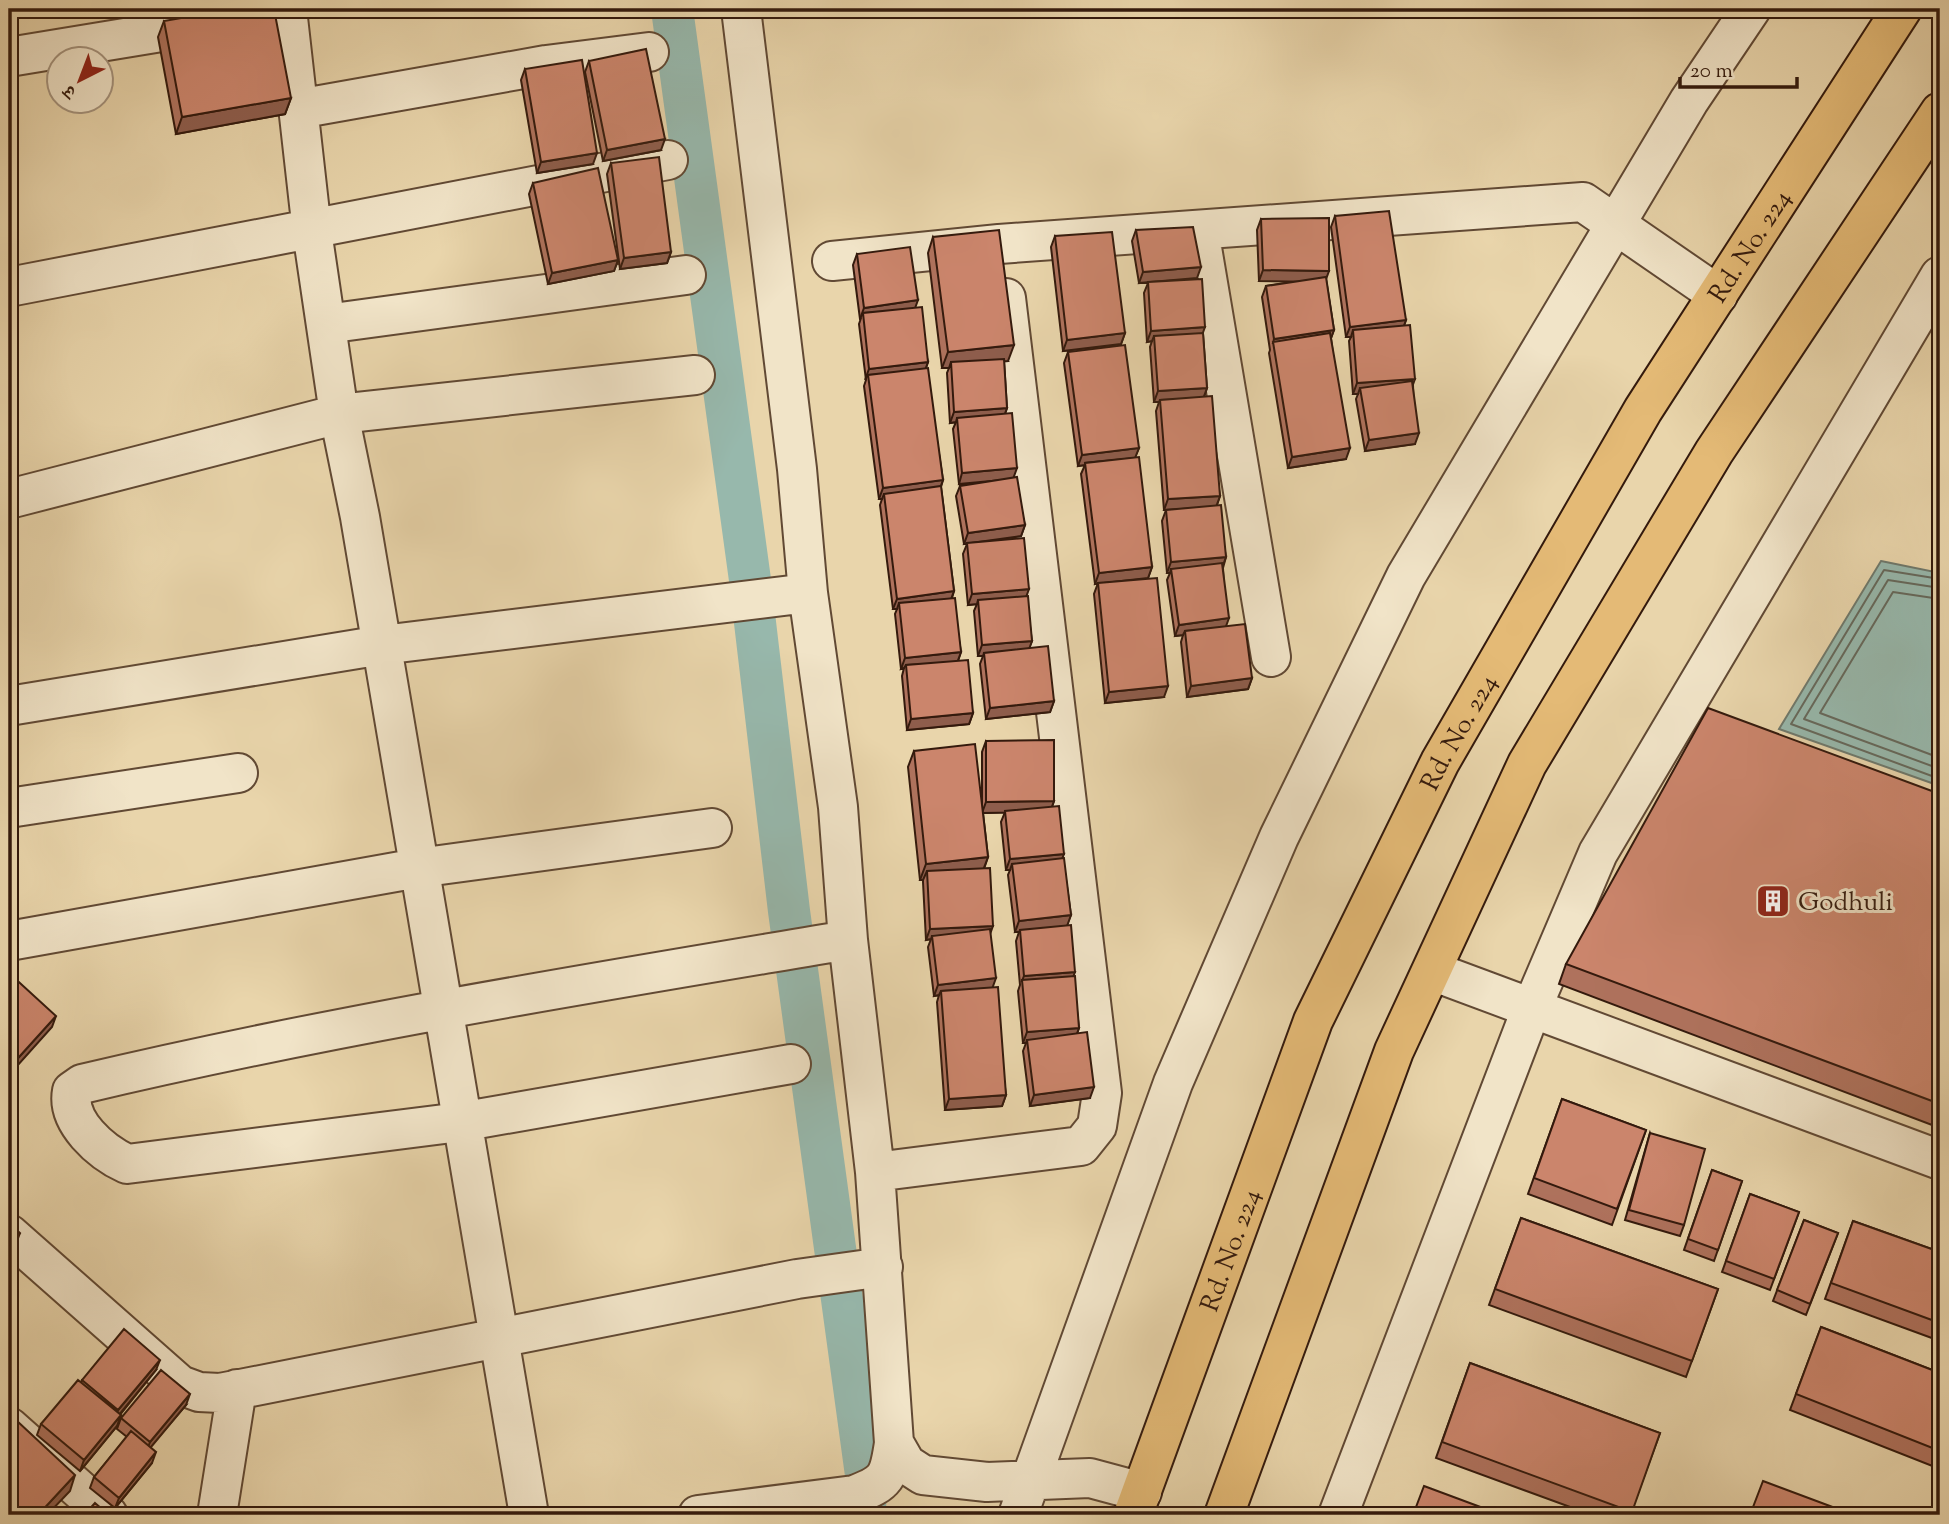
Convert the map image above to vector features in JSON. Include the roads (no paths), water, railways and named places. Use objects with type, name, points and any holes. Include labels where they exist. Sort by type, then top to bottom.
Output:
[{"type":"main road","name":"Rd. No. 224","points":[[1138,1504],[1312,1021],[1440,762],[1643,410],[1902,9]]},
{"type":"main road","points":[[1223,1515],[1394,1051],[1527,764],[1714,452],[1940,112]]},
{"type":"street","points":[[741,9],[797,469],[808,593],[838,807],[848,940],[875,1172],[852,1271],[894,1443],[906,1464],[923,1475],[987,1482],[1090,1478],[1138,1504]]},
{"type":"street","points":[[1018,1515],[1173,1083],[1279,837],[1406,576],[1689,101],[1751,9]]},
{"type":"street","points":[[9,57],[293,10],[298,109],[312,231],[339,414],[382,645],[460,1122],[529,1515]]},
{"type":"street","points":[[298,109],[546,65],[649,52]]},
{"type":"street","points":[[9,287],[312,231],[668,160]]},
{"type":"street","points":[[832,261],[999,244],[1583,202],[1718,295]]},
{"type":"street","points":[[1199,230],[1271,657]]},
{"type":"street","points":[[875,1172],[1081,1146],[1097,1126],[1102,1093],[999,244]]},
{"type":"street","points":[[326,324],[686,275]]},
{"type":"street","points":[[1338,1515],[1531,1010],[1598,853],[1940,276]]},
{"type":"street","points":[[9,499],[339,414],[695,375]]},
{"type":"street","points":[[9,706],[382,645],[808,593]]},
{"type":"street","points":[[9,808],[238,773]]},
{"type":"street","points":[[9,941],[418,868],[712,828]]},
{"type":"street","points":[[790,1064],[460,1122],[127,1164],[99,1147],[77,1119],[70,1101],[72,1091],[82,1084],[178,1061],[442,1009],[848,940]]},
{"type":"street","points":[[1432,971],[1940,1160]]},
{"type":"street","points":[[9,1234],[180,1385],[200,1392],[220,1393],[497,1336],[852,1271]]},
{"type":"street","points":[[218,1515],[237,1390]]},
{"type":"street","points":[[9,1427],[108,1515]]},
{"type":"street","points":[[698,1515],[866,1491],[890,1471],[894,1443]]},
{"type":"water","points":[[1881,561],[1940,573],[1940,786],[1779,729]]},
{"type":"waterway","points":[[672,9],[750,580],[789,911],[866,1475],[865,1515]]},
{"type":"place","name":"Godhuli","points":[[1773,901]]}]
